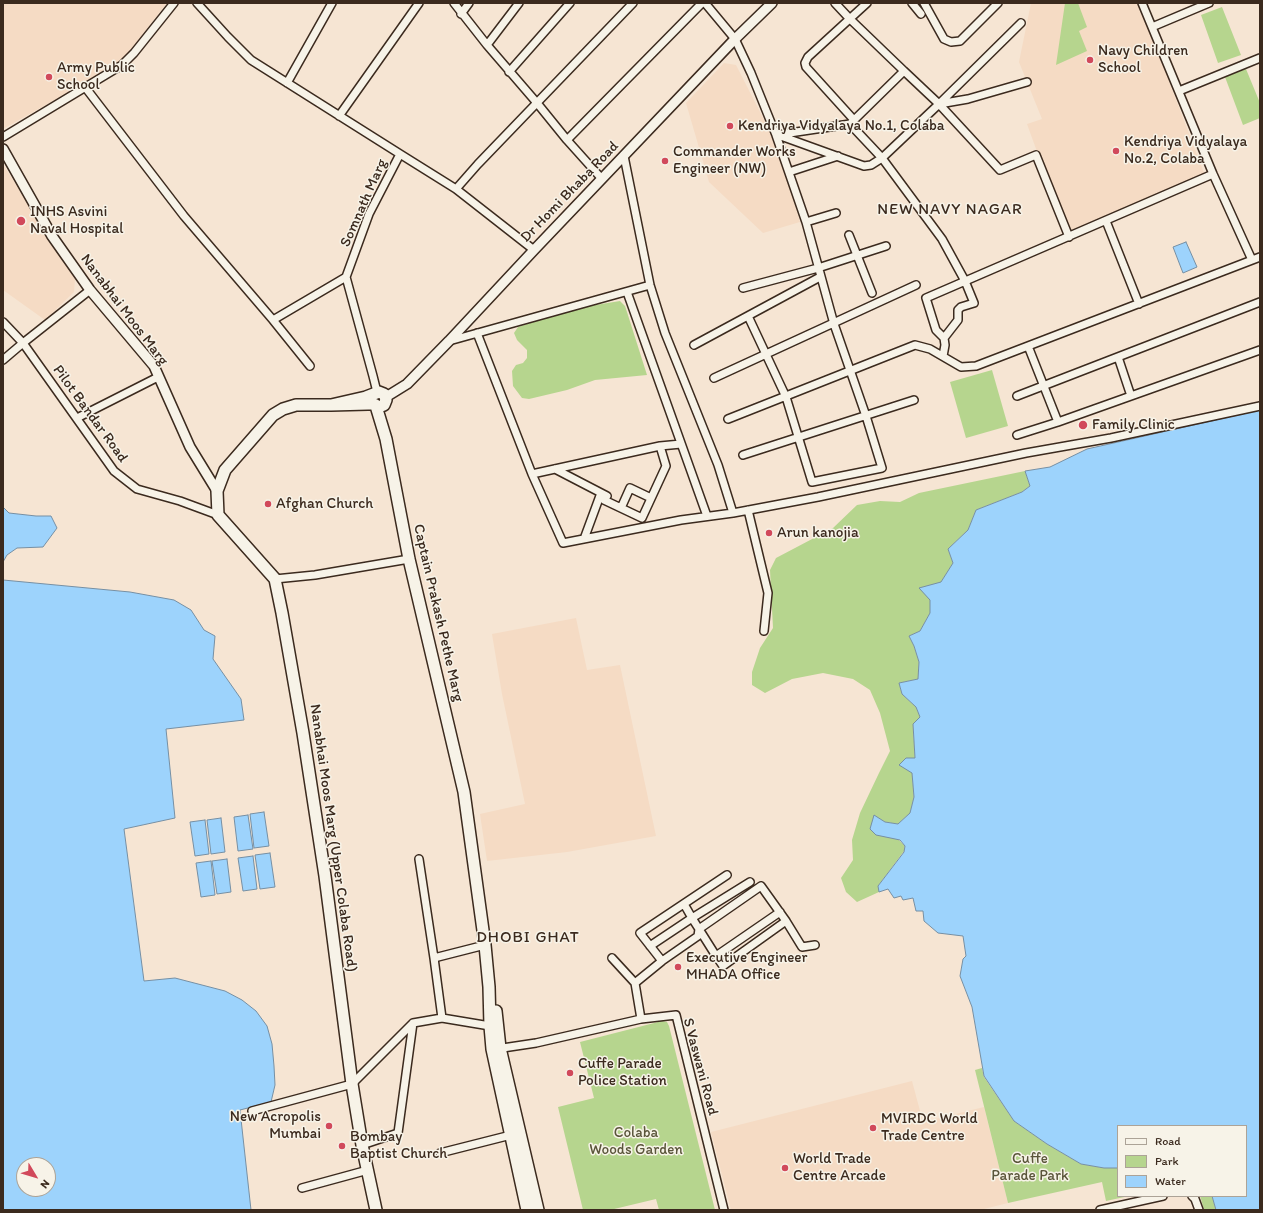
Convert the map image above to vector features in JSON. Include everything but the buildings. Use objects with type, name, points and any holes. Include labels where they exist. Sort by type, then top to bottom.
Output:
[{"type":"main road","points":[[275,579],[218,515],[217,491],[225,470],[273,415],[283,409],[296,405],[331,405],[366,397],[379,399]]},
{"type":"main road","name":"Captain Prakash Pethe Marg","points":[[379,399],[385,409],[386,438],[409,559],[464,792],[485,945],[489,987],[490,1026],[538,1210]]},
{"type":"main road","name":"Nanabhai Moos Marg (Upper Colaba Road)","points":[[275,579],[301,725],[325,876],[352,1084],[362,1146],[374,1195],[376,1210]]},
{"type":"main road","name":"Captain Prakash Pethe Marg","points":[[464,792],[473,810],[491,936],[496,982],[496,1049],[511,1135],[527,1210]]},
{"type":"main road","points":[[374,1195],[383,1210]]},
{"type":"street","points":[[3,137],[122,65],[134,53],[174,3]]},
{"type":"street","name":"Somnath Marg","points":[[197,3],[251,60],[400,154],[370,214],[346,277]]},
{"type":"street","points":[[287,83],[332,3]]},
{"type":"street","points":[[339,116],[419,3]]},
{"type":"street","points":[[454,3],[487,45],[602,179]]},
{"type":"street","points":[[462,14],[469,3]]},
{"type":"street","points":[[487,45],[519,3]]},
{"type":"street","points":[[510,72],[570,3]]},
{"type":"street","points":[[456,189],[478,164],[634,3]]},
{"type":"street","points":[[567,140],[704,3],[735,39],[751,73],[776,135],[806,222],[834,324],[866,416],[882,468],[812,482],[786,396],[748,316]]},
{"type":"street","name":"Dr Homi Bhaba Road","points":[[379,399],[407,384],[735,39],[772,3]]},
{"type":"street","points":[[835,3],[939,104],[1000,170],[1036,155],[1069,237]]},
{"type":"street","points":[[867,3],[808,57],[805,63],[806,67],[882,158],[942,239],[965,281],[974,303],[961,307],[958,310],[958,320],[944,338]]},
{"type":"street","points":[[912,3],[921,14]]},
{"type":"street","points":[[924,3],[944,39],[951,42],[960,41],[998,3]]},
{"type":"street","points":[[1142,3],[1213,174],[1252,260]]},
{"type":"street","points":[[1152,27],[1209,3]]},
{"type":"street","points":[[776,135],[864,166],[871,165],[882,158],[1021,23]]},
{"type":"street","points":[[1179,91],[1260,58]]},
{"type":"street","points":[[776,135],[852,122],[904,71]]},
{"type":"street","points":[[939,104],[968,99],[1027,82]]},
{"type":"street","points":[[85,87],[184,216],[273,320],[310,366]]},
{"type":"street","name":"Nanabhai Moos Marg","points":[[3,149],[52,236],[90,290],[154,366],[190,447],[217,491]]},
{"type":"street","points":[[400,154],[456,189],[534,250]]},
{"type":"street","points":[[624,156],[650,285],[665,333],[718,464],[733,513]]},
{"type":"street","points":[[789,172],[838,156]]},
{"type":"street","points":[[943,356],[945,345],[944,338],[936,330],[926,298],[1213,174]]},
{"type":"street","points":[[806,222],[836,213]]},
{"type":"street","points":[[1106,221],[1139,304]]},
{"type":"street","points":[[849,235],[872,293]]},
{"type":"street","points":[[743,288],[818,268],[886,246]]},
{"type":"street","points":[[728,419],[915,345],[930,349],[961,367],[976,366],[1260,257]]},
{"type":"street","points":[[273,320],[346,277],[379,399]]},
{"type":"street","points":[[694,345],[820,277]]},
{"type":"street","points":[[449,341],[650,285]]},
{"type":"street","points":[[714,378],[916,285]]},
{"type":"street","points":[[3,360],[90,290]]},
{"type":"street","points":[[627,292],[707,516]]},
{"type":"street","points":[[1017,396],[1260,302]]},
{"type":"street","name":"Pilot Bandar Road","points":[[3,322],[23,343],[114,471],[137,489],[180,501],[218,515]]},
{"type":"street","points":[[477,333],[532,474],[563,544],[681,520],[733,513],[818,497],[1026,453],[1111,438],[1260,406]]},
{"type":"street","points":[[1028,346],[1058,422]]},
{"type":"street","points":[[1017,434],[1058,422],[1260,350]]},
{"type":"street","points":[[1118,357],[1131,396]]},
{"type":"street","points":[[77,418],[158,377]]},
{"type":"street","points":[[743,455],[914,400]]},
{"type":"street","points":[[532,474],[660,446],[681,444]]},
{"type":"street","points":[[555,469],[607,496],[604,500],[642,518],[666,466],[660,446]]},
{"type":"street","points":[[621,508],[630,488],[651,498]]},
{"type":"street","points":[[584,539],[601,493]]},
{"type":"street","points":[[748,510],[768,593],[764,631]]},
{"type":"street","points":[[275,579],[315,575],[409,559]]},
{"type":"street","points":[[419,859],[442,1018]]},
{"type":"street","points":[[662,961],[640,932],[727,875]]},
{"type":"street","points":[[650,946],[750,882]]},
{"type":"street","points":[[635,983],[662,961],[698,936],[699,929],[761,886],[780,912],[802,947],[815,945]]},
{"type":"street","points":[[684,904],[723,966],[786,921]]},
{"type":"street","points":[[716,956],[780,912]]},
{"type":"street","points":[[434,958],[485,945]]},
{"type":"street","points":[[612,958],[635,983],[641,1019]]},
{"type":"street","name":"S Vaswani Road","points":[[496,1049],[536,1043],[641,1019],[676,1015],[724,1210]]},
{"type":"street","points":[[252,1111],[352,1084],[412,1023],[442,1018],[490,1026]]},
{"type":"street","points":[[362,1146],[398,1133],[412,1023]]},
{"type":"street","points":[[440,1153],[511,1135]]},
{"type":"street","points":[[302,1188],[368,1170]]},
{"type":"street","points":[[1100,1210],[1158,1197]]},
{"type":"street","points":[[1193,1197],[1198,1210]]},
{"type":"shaded area","name":"Army Public School","points":[[3,3],[167,3],[120,63],[3,129]]},
{"type":"shaded area","name":"Kendriya Vidyalaya No.2, Colaba","points":[[1031,3],[1139,3],[1206,178],[1068,237],[1027,124],[1042,119],[1019,62]]},
{"type":"shaded area","name":"Kendriya Vidyalaya No.1, Colaba","points":[[724,63],[736,65],[779,149],[800,222],[763,233],[709,182],[686,103]]},
{"type":"shaded area","name":"INHS Asvini Naval Hospital","points":[[3,164],[75,279],[74,292],[45,320],[3,290]]},
{"type":"shaded area","points":[[576,618],[587,670],[620,665],[656,836],[567,852],[487,861],[480,814],[525,804],[502,694],[492,634]]},
{"type":"shaded area","points":[[912,1081],[923,1122],[984,1107],[1008,1203],[980,1210],[731,1210],[711,1132]]},
{"type":"green space","points":[[1065,3],[1078,3],[1087,27],[1079,31],[1087,51],[1056,65]]},
{"type":"green space","points":[[1222,7],[1241,55],[1218,63],[1201,15]]},
{"type":"green space","points":[[1246,69],[1260,103],[1260,118],[1243,125],[1225,77]]},
{"type":"green space","points":[[620,301],[625,306],[647,375],[595,380],[567,390],[529,399],[522,398],[513,386],[512,371],[516,365],[523,363],[527,358],[527,350],[517,340],[514,333],[518,327],[577,308]]},
{"type":"green space","points":[[992,370],[1008,426],[966,438],[950,382]]},
{"type":"green space","points":[[1025,471],[1030,486],[1022,492],[976,510],[968,530],[948,549],[953,563],[930,600],[930,613],[920,631],[909,636],[919,662],[918,679],[899,683],[902,694],[916,707],[920,717],[913,724],[915,758],[912,773],[914,797],[910,813],[898,824],[885,822],[874,816],[905,846],[904,851],[878,886],[879,892],[857,902],[846,892],[841,878],[853,860],[852,840],[860,813],[890,751],[880,713],[870,690],[853,679],[823,673],[792,679],[765,693],[752,685],[752,672],[760,648],[773,628],[770,570],[776,558],[833,528],[857,505],[880,501],[900,502],[919,493]]},
{"type":"green space","name":"Colaba Woods Garden","points":[[662,1021],[667,1022],[669,1026],[715,1210],[659,1210],[656,1199],[610,1210],[583,1210],[558,1107],[594,1098],[580,1042]]},
{"type":"green space","name":"Cuffe Parade Park","points":[[982,1068],[984,1077],[1014,1121],[1047,1144],[1081,1164],[1104,1168],[1117,1168],[1117,1197],[1124,1197],[1106,1201],[1102,1182],[1008,1203],[975,1070]]},
{"type":"green space","points":[[1200,1197],[1212,1197],[1216,1210],[1204,1210]]},
{"type":"water","points":[[1186,242],[1197,267],[1183,273],[1173,247]]},
{"type":"water","points":[[1260,410],[1260,1210],[1216,1210],[1212,1197],[1247,1197],[1247,1125],[1117,1125],[1117,1168],[1104,1168],[1081,1164],[1047,1144],[1014,1121],[984,1076],[972,1007],[960,976],[963,959],[966,956],[963,936],[938,933],[924,921],[923,911],[916,911],[913,898],[903,900],[901,896],[894,898],[888,889],[879,892],[878,886],[904,852],[905,846],[900,840],[876,835],[870,829],[874,815],[885,822],[898,824],[910,813],[914,797],[912,773],[899,765],[906,758],[915,758],[913,724],[920,717],[916,707],[902,694],[899,683],[918,679],[919,662],[909,636],[920,631],[930,613],[930,600],[919,588],[941,582],[953,563],[948,549],[968,530],[976,510],[1022,492],[1030,486],[1025,471],[1050,467],[1087,449]]},
{"type":"water","points":[[3,507],[9,513],[51,516],[57,528],[43,547],[17,548],[7,555],[3,562]]},
{"type":"water","points":[[3,580],[130,592],[174,600],[191,610],[204,630],[215,636],[213,659],[241,699],[244,720],[166,729],[175,818],[124,829],[144,981],[175,978],[225,991],[242,1000],[256,1011],[267,1026],[272,1044],[275,1085],[271,1102],[240,1110],[251,1210],[3,1210]]},
{"type":"water","points":[[264,812],[269,846],[254,848],[250,814]]},
{"type":"water","points":[[248,815],[253,849],[238,851],[234,817]]},
{"type":"water","points":[[221,818],[225,852],[211,854],[207,820]]},
{"type":"water","points":[[205,820],[209,854],[195,856],[190,822]]},
{"type":"water","points":[[270,853],[275,887],[260,889],[255,855]]},
{"type":"water","points":[[253,856],[257,889],[243,891],[238,858]]},
{"type":"water","points":[[227,859],[231,892],[217,894],[212,861]]},
{"type":"water","points":[[211,861],[215,895],[201,897],[196,863]]},
{"type":"place","name":"Navy Children School","points":[[1090,60]]},
{"type":"place","name":"Army Public School","points":[[49,77]]},
{"type":"place","name":"Kendriya Vidyalaya No.1, Colaba","points":[[730,126]]},
{"type":"place","name":"Kendriya Vidyalaya No.2, Colaba","points":[[1116,151]]},
{"type":"place","name":"Commander Works Engineer (NW)","points":[[665,161]]},
{"type":"place","name":"INHS Asvini Naval Hospital","points":[[21,221]]},
{"type":"place","name":"Family Clinic","points":[[1083,425]]},
{"type":"place","name":"Afghan Church","points":[[268,504]]},
{"type":"place","name":"Arun kanojia","points":[[769,533]]},
{"type":"place","name":"Executive Engineer MHADA Office","points":[[678,967]]},
{"type":"place","name":"Cuffe Parade Police Station","points":[[570,1073]]},
{"type":"place","name":"New Acropolis Mumbai","points":[[329,1126]]},
{"type":"place","name":"MVIRDC World Trade Centre","points":[[873,1128]]},
{"type":"place","name":"Bombay Baptist Church","points":[[342,1146]]},
{"type":"place","name":"World Trade Centre Arcade","points":[[785,1168]]},
{"type":"district","name":"NEW NAVY NAGAR","points":[[950,210]]},
{"type":"district","name":"DHOBI GHAT","points":[[528,938]]}]
